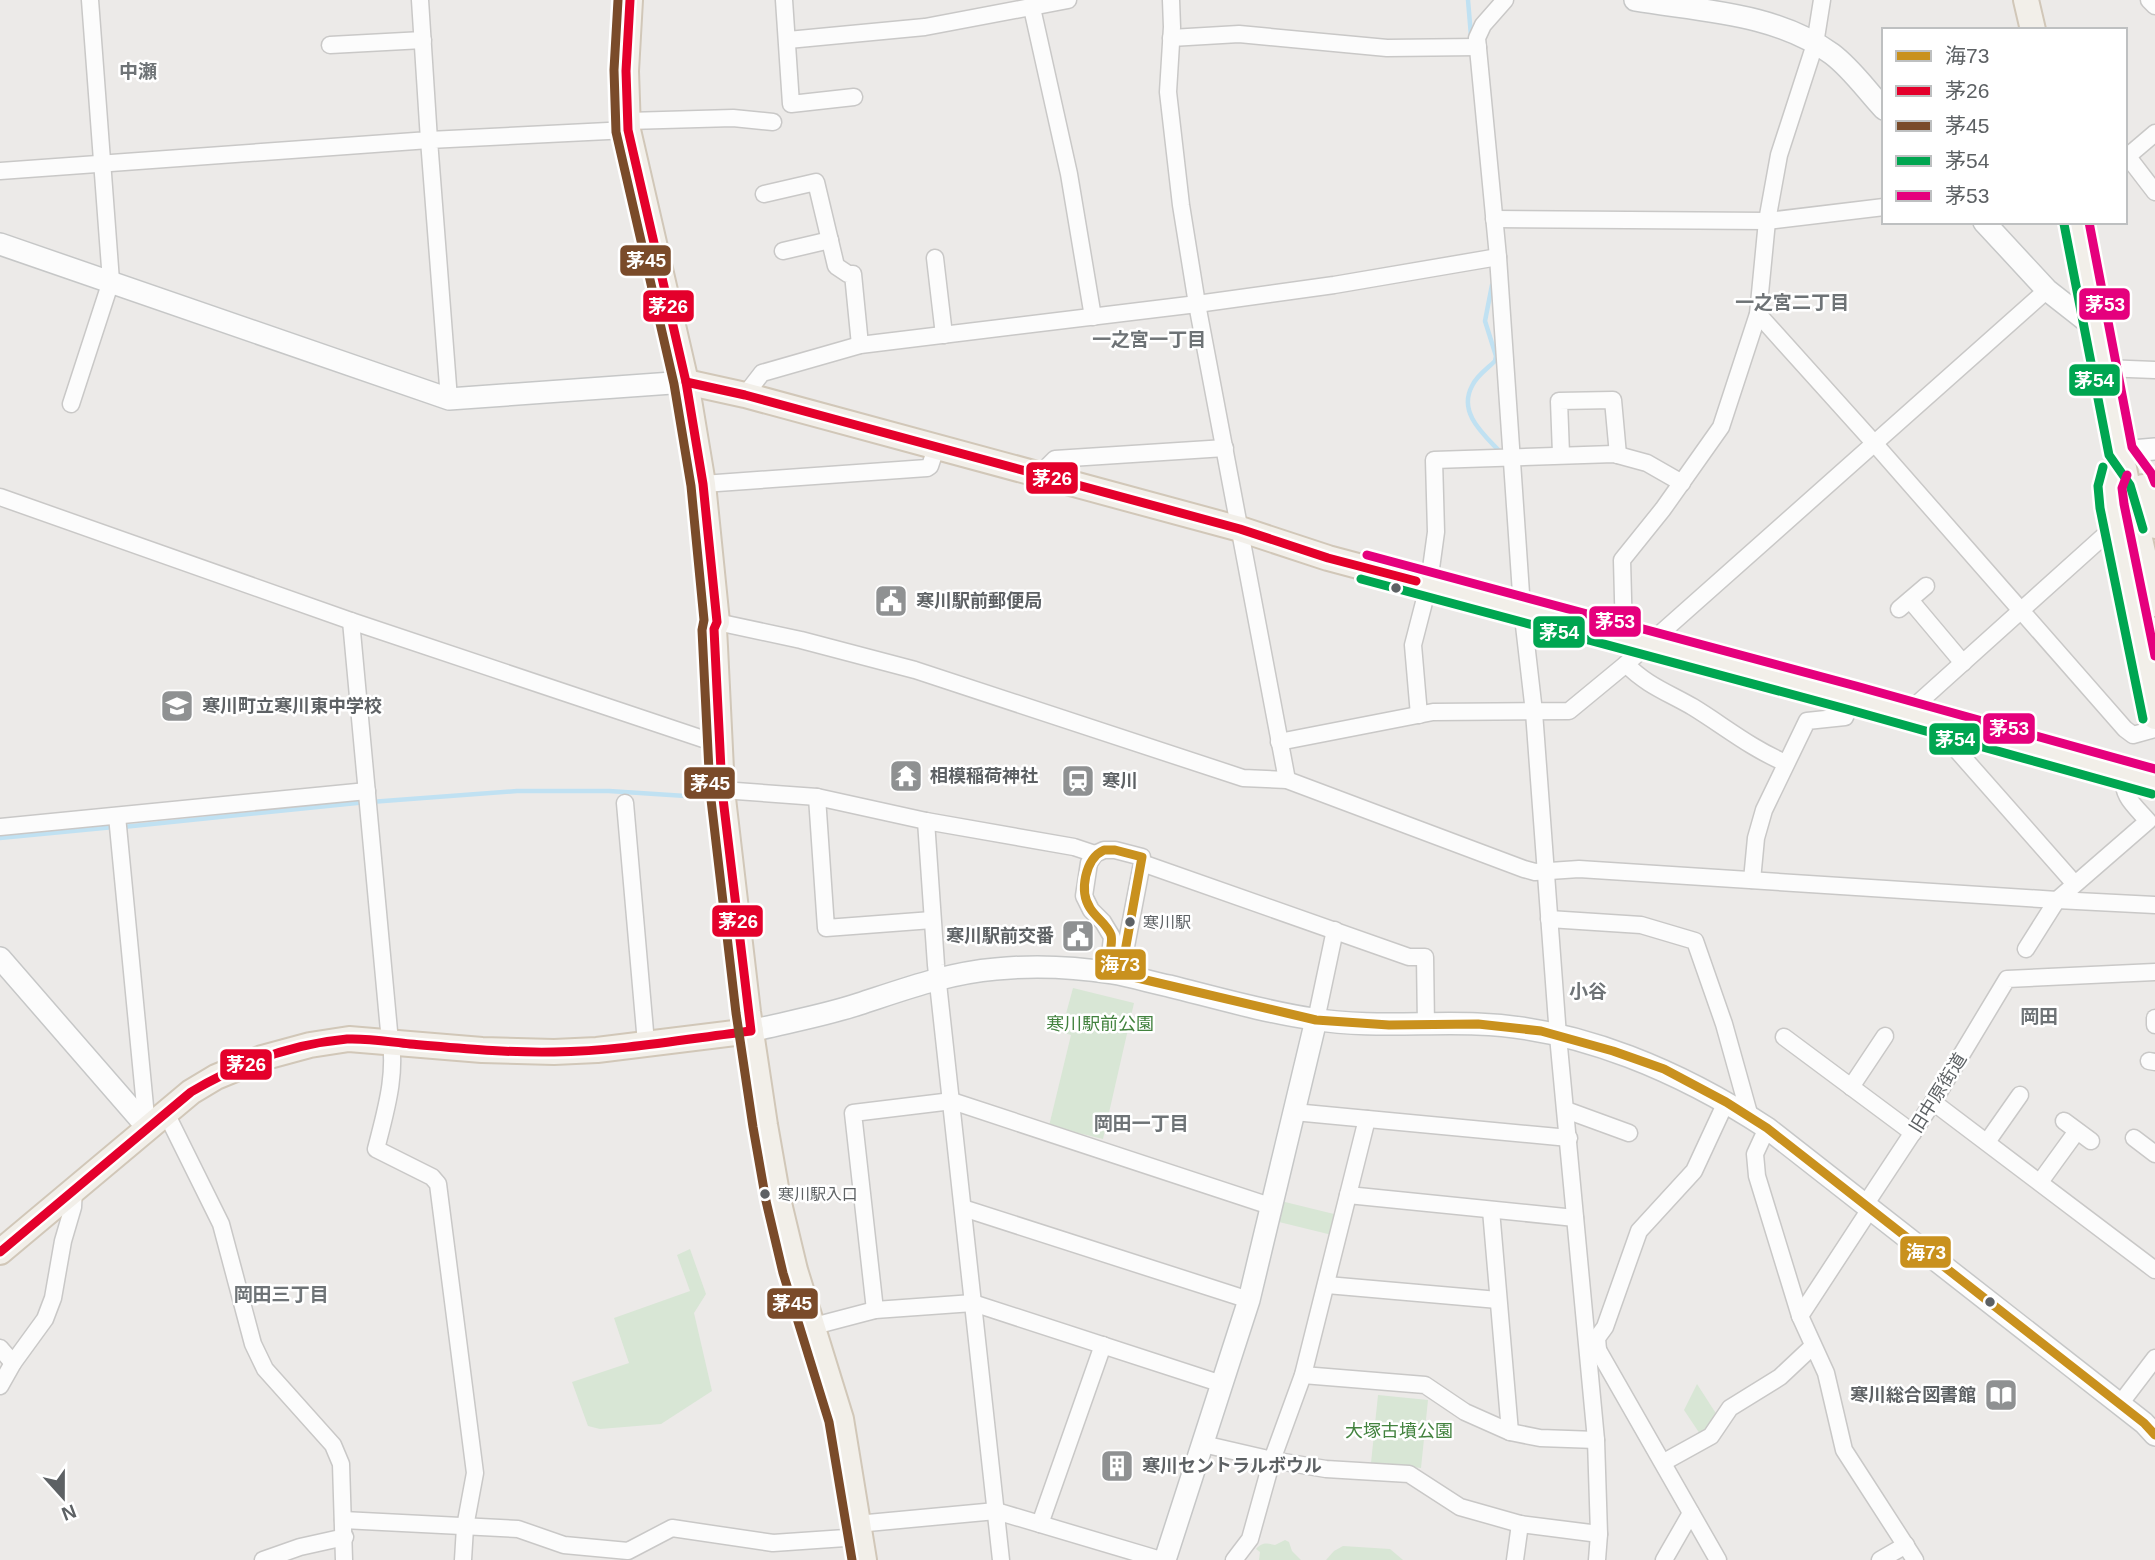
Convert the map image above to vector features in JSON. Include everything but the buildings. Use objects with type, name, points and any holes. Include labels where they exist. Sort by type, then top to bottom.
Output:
[{"type":"main road","points":[[630,0],[626,71],[628,125],[686,382],[703,484],[717,622],[714,629],[722,790],[751,1031],[778,1199],[795,1270],[841,1419],[860,1540]]},
{"type":"main road","points":[[2026,0],[2033,28]]},
{"type":"main road","points":[[2076,224],[2127,483],[2155,604]]},
{"type":"main road","points":[[686,382],[745,395],[1240,529],[1364,567],[2155,782]]},
{"type":"main road","points":[[2121,452],[2109,487],[2155,717]]},
{"type":"main road","points":[[2121,452],[2141,479],[2155,526]]},
{"type":"main road","points":[[0,1252],[191,1092],[216,1077],[262,1058],[310,1045],[349,1040],[391,1041],[482,1050],[554,1052],[751,1031]]},
{"type":"street","points":[[71,404],[111,281],[90,0]]},
{"type":"street","points":[[420,0],[449,399]]},
{"type":"street","points":[[784,0],[791,104],[836,107],[855,97]]},
{"type":"street","points":[[788,40],[925,27],[1068,0]]},
{"type":"street","points":[[1171,0],[1168,92],[1181,205],[1197,304],[1287,780]]},
{"type":"street","points":[[1505,0],[1483,25],[1477,38],[1497,257],[1506,456],[1534,712],[1558,1036],[1575,1217],[1593,1350],[1599,1534],[1597,1560]]},
{"type":"street","points":[[1635,0],[1755,20],[1780,27],[1833,55],[1882,107]]},
{"type":"street","points":[[1624,636],[1622,560],[1721,427],[1758,314],[1767,221],[1779,155],[1815,44],[1822,0]]},
{"type":"street","points":[[2149,0],[2155,6]]},
{"type":"street","points":[[1032,8],[1069,174],[1093,317]]},
{"type":"street","points":[[1171,38],[1239,34],[1387,48],[1478,47]]},
{"type":"street","points":[[330,45],[423,40]]},
{"type":"street","points":[[0,171],[628,125],[693,112],[733,118],[763,117]]},
{"type":"street","points":[[2155,133],[2127,155],[2155,192]]},
{"type":"street","points":[[764,194],[816,182],[836,266],[848,274],[853,274],[860,345]]},
{"type":"street","points":[[1494,219],[1767,221],[1882,207]]},
{"type":"street","points":[[1986,224],[2047,290],[2098,330]]},
{"type":"street","points":[[783,251],[830,240]]},
{"type":"street","points":[[0,244],[449,399],[686,382]]},
{"type":"street","points":[[745,395],[762,373],[860,345],[1197,304],[1334,285],[1497,257]]},
{"type":"street","points":[[935,258],[944,335]]},
{"type":"street","points":[[1279,742],[1433,712],[1569,710],[1626,664],[2047,290]]},
{"type":"street","points":[[1758,314],[2125,729],[2133,735],[2155,729]]},
{"type":"street","points":[[2104,368],[2155,370]]},
{"type":"street","points":[[1561,454],[1559,401],[1614,400],[1618,455]]},
{"type":"street","points":[[703,484],[927,468],[936,448]]},
{"type":"street","points":[[1039,475],[1055,459],[1225,449]]},
{"type":"street","points":[[2121,452],[2155,449]]},
{"type":"street","points":[[1419,715],[1413,645],[1422,582],[1436,532],[1434,460],[1561,454],[1618,455],[1647,463],[1682,482]]},
{"type":"street","points":[[0,497],[351,621],[721,746]]},
{"type":"street","points":[[1907,713],[2116,525]]},
{"type":"street","points":[[1926,586],[1905,605],[1963,663]]},
{"type":"street","points":[[351,621],[393,1052],[389,1099],[376,1149],[432,1177],[438,1184],[475,1473],[465,1527],[463,1560]]},
{"type":"street","points":[[717,622],[801,640],[915,670],[1243,778],[1287,780],[1524,869],[1579,869],[2057,901],[2155,905]]},
{"type":"street","points":[[1626,664],[1637,676],[1657,690],[1692,706],[1763,753],[1786,763]]},
{"type":"street","points":[[1752,880],[1756,838],[1765,810],[1807,721],[1844,717],[1853,698]]},
{"type":"street","points":[[1959,729],[1954,747],[2074,883]]},
{"type":"street","points":[[2026,949],[2057,901],[2074,883],[2148,821],[2122,788],[2123,774]]},
{"type":"street","points":[[722,790],[817,797],[926,821],[1074,847],[1095,854]]},
{"type":"street","points":[[817,797],[826,928],[932,920]]},
{"type":"street","points":[[0,827],[117,816],[368,800]]},
{"type":"street","points":[[625,803],[646,1043]]},
{"type":"street","points":[[117,816],[156,1119]]},
{"type":"street","points":[[926,821],[932,920],[1000,1560]]},
{"type":"street","points":[[1104,850],[1142,856],[1124,957],[1115,973],[1110,955],[1112,937],[1103,922],[1090,910],[1084,895],[1087,869],[1095,854],[1104,850]]},
{"type":"street","points":[[1142,863],[1409,957],[1425,957],[1426,1025]]},
{"type":"street","points":[[1549,919],[1641,925],[1695,941],[1758,1123],[1755,1154],[1757,1176],[1800,1316],[1826,1373],[1844,1450],[1915,1560]]},
{"type":"street","points":[[343,1520],[518,1529],[592,1554],[628,1550],[672,1528],[773,1543],[860,1540],[996,1511],[1163,1560],[1249,1300],[1335,930]]},
{"type":"street","points":[[0,958],[156,1119],[221,1224],[243,1311],[261,1361],[265,1369],[332,1445],[341,1464],[344,1560]]},
{"type":"street","points":[[751,1031],[816,1017],[938,978],[997,969],[1052,967],[1115,973],[1316,1020],[1426,1025],[1478,1024],[1531,1029],[1613,1051],[1664,1069],[1726,1102],[1758,1123],[2144,1423],[2155,1435]]},
{"type":"street","name":"旧中原街道","points":[[1800,1316],[2007,979],[2155,972]]},
{"type":"street","points":[[2155,1018],[2155,1026]]},
{"type":"street","points":[[1851,1087],[1885,1036]]},
{"type":"street","points":[[1784,1037],[1913,1133]]},
{"type":"street","points":[[1987,1142],[2020,1095]]},
{"type":"street","points":[[874,1310],[853,1113],[952,1101],[1270,1206]]},
{"type":"street","points":[[1593,1350],[1605,1327],[1639,1231],[1693,1171],[1726,1102]]},
{"type":"street","points":[[1933,1102],[2155,1270]]},
{"type":"street","points":[[1566,1110],[1629,1133]]},
{"type":"street","points":[[1294,1112],[1569,1138]]},
{"type":"street","points":[[1234,1560],[1250,1539],[1272,1460],[1303,1375],[1367,1119]]},
{"type":"street","points":[[2040,1182],[2071,1126],[2091,1141]]},
{"type":"street","points":[[2134,1138],[2153,1148]]},
{"type":"street","points":[[0,1385],[39,1328],[53,1298],[63,1241],[73,1208],[74,1188]]},
{"type":"street","points":[[1348,1195],[1575,1217]]},
{"type":"street","points":[[963,1208],[1249,1300]]},
{"type":"street","points":[[1491,1210],[1510,1432]]},
{"type":"street","points":[[1327,1285],[1497,1300]]},
{"type":"street","points":[[814,1326],[874,1310],[974,1303],[1222,1384]]},
{"type":"street","points":[[1040,1524],[1103,1345]]},
{"type":"street","points":[[1664,1462],[1711,1436],[1730,1408],[1780,1377],[1813,1346]]},
{"type":"street","points":[[0,1348],[13,1363]]},
{"type":"street","points":[[1593,1350],[1664,1462],[1718,1560]]},
{"type":"street","points":[[2119,1404],[2155,1358]]},
{"type":"street","points":[[1303,1375],[1425,1385],[1465,1412],[1510,1432],[1540,1438],[1595,1440]]},
{"type":"street","points":[[1203,1444],[1326,1469],[1409,1474],[1460,1507],[1520,1524],[1599,1534]]},
{"type":"street","points":[[1664,1560],[1691,1513]]},
{"type":"street","points":[[1515,1560],[1520,1524]]},
{"type":"street","points":[[263,1560],[300,1547],[345,1537]]},
{"type":"street","points":[[1880,1560],[1906,1545]]},
{"type":"green space","name":"寒川駅前公園","points":[[1073,988],[1134,1003],[1103,1139],[1049,1126],[1071,1035],[1061,1032]]},
{"type":"green space","points":[[1281,1201],[1338,1215],[1332,1235],[1275,1221]]},
{"type":"green space","points":[[690,1249],[706,1294],[694,1313],[712,1391],[661,1424],[600,1429],[588,1426],[572,1382],[629,1363],[614,1318],[690,1291],[677,1255]]},
{"type":"green space","points":[[1697,1384],[1717,1415],[1709,1429],[1700,1434],[1684,1410]]},
{"type":"green space","name":"大塚古墳公園","points":[[1378,1395],[1428,1400],[1421,1468],[1371,1463]]},
{"type":"green space","points":[[1285,1540],[1301,1560],[1259,1560],[1260,1552],[1256,1549],[1258,1547],[1265,1544],[1275,1545]]},
{"type":"green space","points":[[1343,1546],[1390,1549],[1403,1560],[1326,1560]]},
{"type":"waterway","points":[[1468,0],[1471,36]]},
{"type":"waterway","points":[[1492,285],[1485,321],[1496,356],[1495,361],[1474,382],[1468,396],[1468,406],[1475,424],[1502,454]]},
{"type":"waterway","points":[[123,827],[357,803],[517,791],[609,791],[701,797]]},
{"type":"waterway","points":[[0,838],[114,827]]},
{"type":"transit line","name":"茅45","points":[[618,0],[614,70],[616,132],[674,384],[691,486],[704,620],[702,630],[710,791],[736,1013],[753,1127],[766,1201],[783,1273],[829,1422],[852,1560]]},
{"type":"transit line","name":"茅26","points":[[0,1252],[191,1092],[247,1064],[306,1045],[355,1039],[500,1051],[579,1051],[751,1031],[722,790],[714,629],[717,622],[703,484],[686,382],[628,130],[626,71],[630,0]]},
{"type":"transit line","name":"茅54","points":[[2064,224],[2109,455],[2130,485],[2143,529]]},
{"type":"transit line","name":"茅53","points":[[2089,224],[2132,447],[2155,483]]},
{"type":"transit line","name":"茅26","points":[[686,382],[745,395],[1240,529],[1328,558],[1416,581]]},
{"type":"transit line","name":"茅54","points":[[2103,467],[2098,486],[2100,508],[2143,719]]},
{"type":"transit line","name":"茅53","points":[[2127,475],[2122,488],[2124,504],[2155,656]]},
{"type":"transit line","name":"茅53","points":[[1367,555],[2155,769]]},
{"type":"transit line","name":"茅54","points":[[1361,579],[2152,794]]},
{"type":"transit line","name":"海73","points":[[1104,850],[1142,857],[1124,957],[1116,973],[1111,954],[1111,935],[1090,908],[1085,893],[1088,868],[1097,854],[1104,850]]},
{"type":"transit line","name":"海73","points":[[1116,973],[1316,1020],[1389,1025],[1478,1024],[1541,1031],[1613,1051],[1664,1069],[1726,1102],[1767,1128],[2144,1423],[2155,1435]]},
{"type":"place","name":"寒川駅前郵便局","points":[[891,601]]},
{"type":"place","name":"寒川町立寒川東中学校","points":[[177,706]]},
{"type":"place","name":"相模稲荷神社","points":[[906,776]]},
{"type":"place","name":"寒川","points":[[1078,781]]},
{"type":"place","name":"寒川駅","points":[[1130,922]]},
{"type":"place","name":"寒川駅前交番","points":[[1078,936]]},
{"type":"place","name":"寒川駅入口","points":[[765,1194]]},
{"type":"place","name":"寒川総合図書館","points":[[2001,1395]]},
{"type":"place","name":"寒川セントラルボウル","points":[[1117,1466]]},
{"type":"district","name":"中瀬","points":[[138,71]]},
{"type":"district","name":"一之宮二丁目","points":[[1792,302]]},
{"type":"district","name":"一之宮一丁目","points":[[1149,339]]},
{"type":"district","name":"小谷","points":[[1588,991]]},
{"type":"district","name":"岡田","points":[[2039,1016]]},
{"type":"district","name":"岡田一丁目","points":[[1141,1123]]},
{"type":"district","name":"岡田三丁目","points":[[281,1294]]}]
